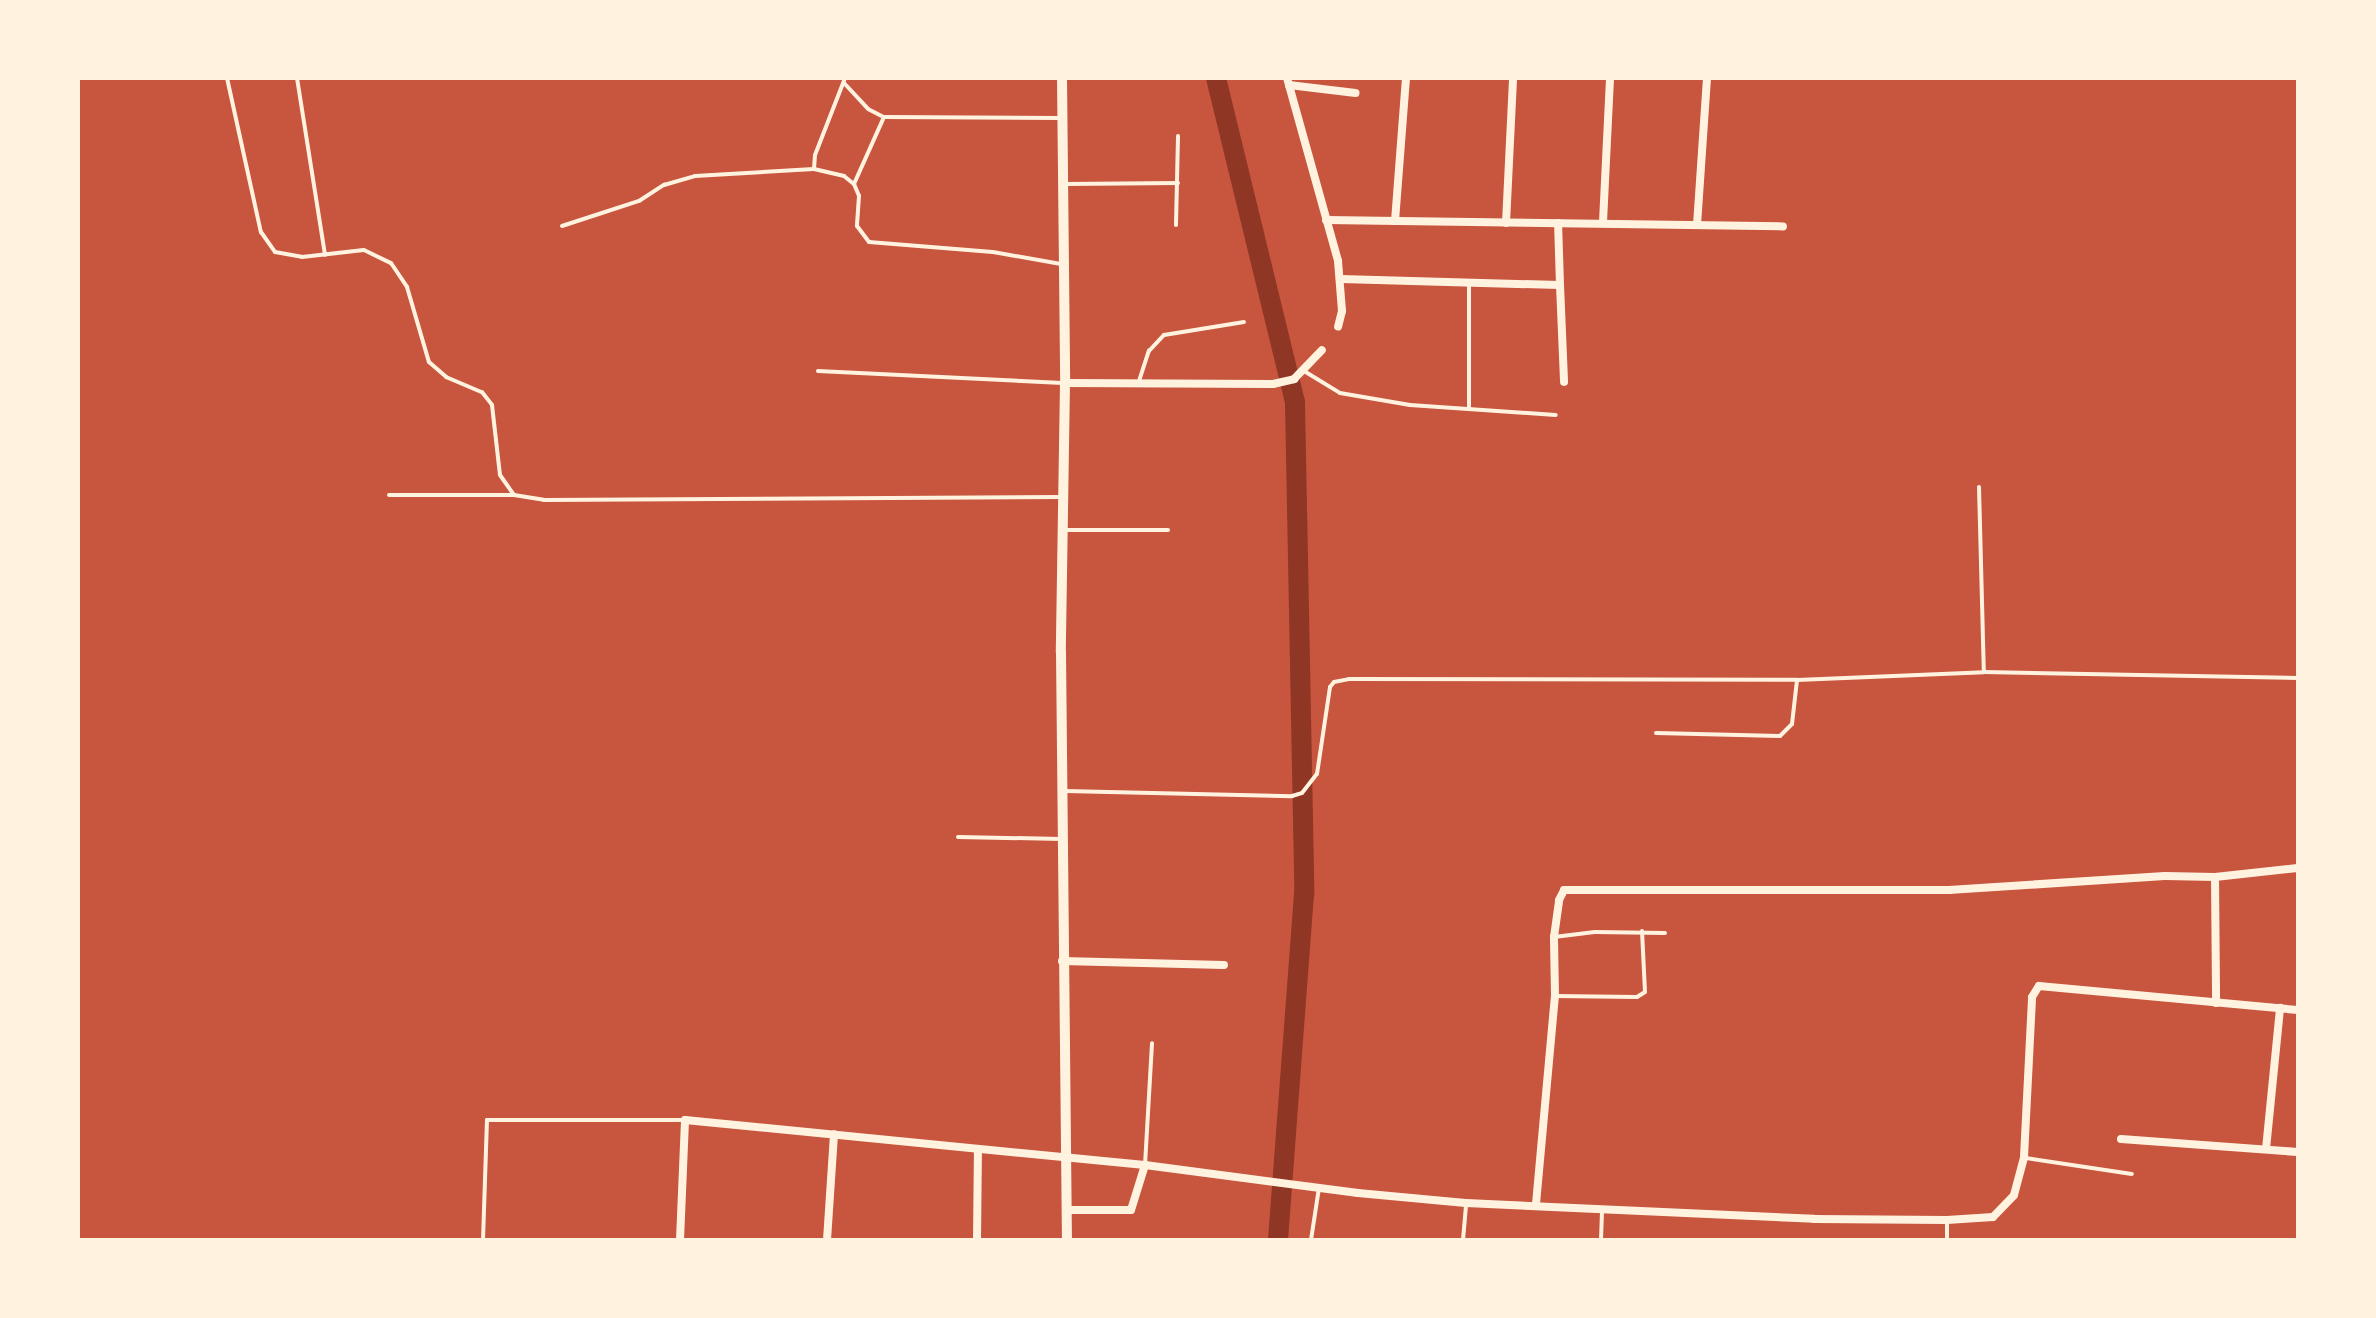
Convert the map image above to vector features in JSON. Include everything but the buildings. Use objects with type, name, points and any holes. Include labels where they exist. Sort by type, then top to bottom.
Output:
[{"type":"street","points":[[1062,78],[1065,383],[1061,791],[1067,1240]]},
{"type":"street","points":[[1395,221],[1406,78]]},
{"type":"street","points":[[1506,223],[1513,78]]},
{"type":"street","points":[[1603,222],[1610,78]]},
{"type":"street","points":[[1697,225],[1707,78]]},
{"type":"street","points":[[1338,327],[1341,279],[1288,82],[1356,93]]},
{"type":"street","points":[[1326,220],[1783,226]]},
{"type":"street","points":[[1558,223],[1564,382]]},
{"type":"street","points":[[1341,279],[1560,285]]},
{"type":"street","points":[[1065,383],[1273,384],[1294,379],[1322,350]]},
{"type":"street","points":[[1536,1204],[1555,996],[1554,937],[1559,900],[1564,890],[1949,890],[2165,876],[2215,877],[2298,868]]},
{"type":"street","points":[[2215,877],[2216,1003]]},
{"type":"street","points":[[1062,961],[1224,965]]},
{"type":"street","points":[[680,1240],[685,1120],[1145,1165],[1289,1185],[1466,1203],[1814,1219],[1947,1220],[1993,1217],[2003,1211],[2014,1195],[2024,1157],[2032,997],[2039,986],[2298,1010]]},
{"type":"street","points":[[2266,1149],[2280,1008]]},
{"type":"street","points":[[827,1240],[834,1134]]},
{"type":"street","points":[[2121,1139],[2298,1152]]},
{"type":"street","points":[[977,1240],[978,1149]]},
{"type":"street","points":[[1067,1210],[1131,1210],[1145,1165]]},
{"type":"lane","points":[[227,78],[261,232],[275,252],[302,257],[364,250],[391,263],[407,287],[429,362],[446,377],[482,392],[492,405],[500,475],[514,495]]},
{"type":"lane","points":[[297,78],[325,255]]},
{"type":"lane","points":[[814,169],[820,139],[845,81],[868,109],[884,117],[1062,118]]},
{"type":"lane","points":[[854,184],[884,117]]},
{"type":"lane","points":[[1176,225],[1178,136]]},
{"type":"lane","points":[[562,226],[639,201],[664,185],[695,176],[814,169],[844,176],[854,184],[859,196],[857,226],[869,242],[993,252],[1023,260],[1064,264]]},
{"type":"lane","points":[[1063,184],[1178,183]]},
{"type":"lane","points":[[1469,284],[1469,409]]},
{"type":"lane","points":[[1139,383],[1149,351],[1164,335],[1244,322]]},
{"type":"lane","points":[[818,371],[1065,383]]},
{"type":"lane","points":[[1304,371],[1340,393],[1410,405],[1556,415]]},
{"type":"lane","points":[[1979,487],[1984,672]]},
{"type":"lane","points":[[389,495],[514,495],[544,500],[1063,497]]},
{"type":"lane","points":[[1063,530],[1168,530]]},
{"type":"lane","points":[[1061,791],[1292,796],[1309,788],[1317,774],[1330,687],[1334,682],[1797,680],[1984,672],[2298,678]]},
{"type":"lane","points":[[1656,733],[1780,736],[1792,724],[1797,680]]},
{"type":"lane","points":[[958,837],[1062,839]]},
{"type":"lane","points":[[1554,937],[1642,931],[1665,933]]},
{"type":"lane","points":[[1555,996],[1637,997],[1645,992],[1642,931]]},
{"type":"lane","points":[[1145,1165],[1152,1043]]},
{"type":"lane","points":[[483,1240],[487,1120],[685,1120]]},
{"type":"lane","points":[[2024,1157],[2132,1174]]},
{"type":"lane","points":[[1311,1240],[1319,1188]]},
{"type":"lane","points":[[1463,1240],[1466,1203]]},
{"type":"lane","points":[[1601,1240],[1602,1208]]},
{"type":"lane","points":[[1947,1220],[1947,1240]]},
{"type":"waterway","points":[[1216,78],[1295,403],[1304,894],[1278,1240]]}]
